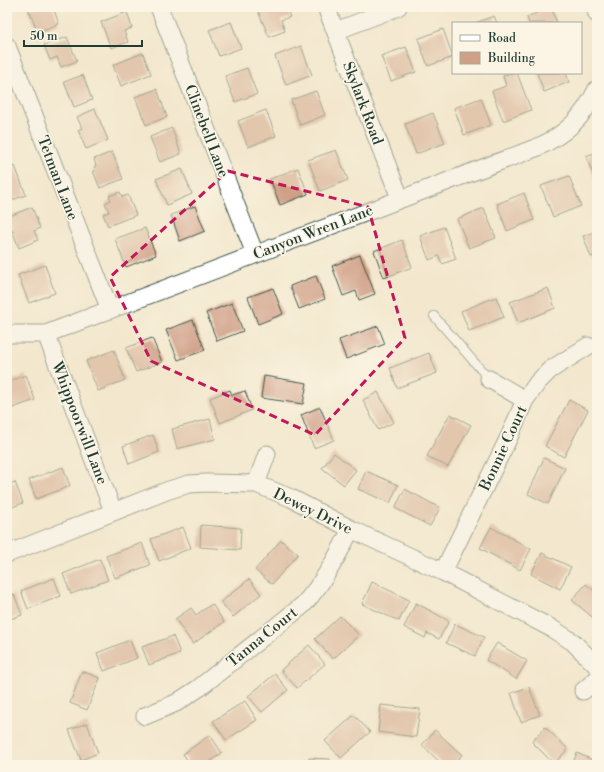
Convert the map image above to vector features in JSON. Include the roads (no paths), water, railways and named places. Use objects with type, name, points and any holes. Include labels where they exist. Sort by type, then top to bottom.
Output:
[{"type":"street","name":"Clinebell Lane","points":[[159,7],[255,254]]},
{"type":"street","name":"Skylark Road","points":[[326,7],[400,198]]},
{"type":"street","points":[[336,31],[398,7]]},
{"type":"street","points":[[595,7],[597,14]]},
{"type":"street","name":"Tetman Lane","points":[[7,46],[110,310]]},
{"type":"street","name":"Canyon Wren Lane","points":[[7,334],[46,334],[400,198],[538,147],[556,138],[573,125],[586,109],[597,90]]},
{"type":"street","name":"Whippoorwill Lane","points":[[46,334],[113,511]]},
{"type":"street","name":"Bonnie Court","points":[[443,572],[510,435],[525,400],[538,382],[550,370],[592,344]]},
{"type":"street","points":[[488,380],[525,400]]},
{"type":"street","points":[[256,484],[267,454]]},
{"type":"street","name":"Dewey Drive","points":[[7,554],[113,511],[189,484],[225,482],[256,484],[291,498],[351,529],[443,572],[551,628],[573,642],[597,666]]},
{"type":"street","name":"Tanna Court","points":[[145,716],[176,703],[198,688],[303,604],[317,589],[331,570],[351,529]]},
{"type":"street","points":[[583,691],[597,679]]},
{"type":"lane","points":[[434,316],[488,380]]}]
